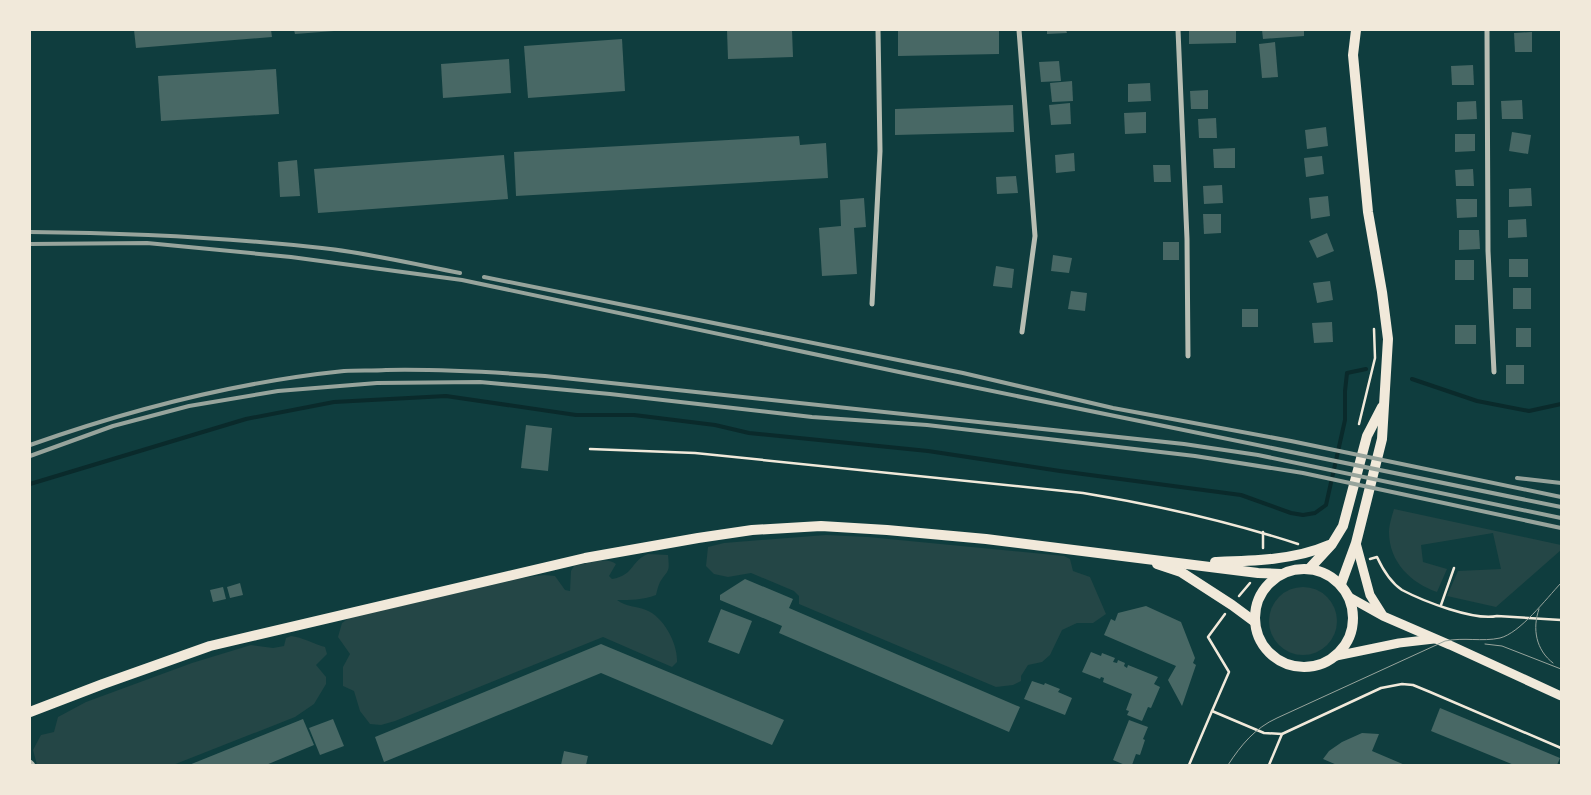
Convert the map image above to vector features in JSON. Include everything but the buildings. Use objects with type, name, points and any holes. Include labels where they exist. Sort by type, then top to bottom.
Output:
[{"type":"main road","points":[[1341,584],[1356,543],[1382,439],[1388,339],[1368,212],[1353,55],[1356,30]]},
{"type":"main road","points":[[1309,568],[1332,544],[1343,526],[1367,436],[1384,404]]},
{"type":"main road","points":[[30,712],[210,646],[585,558],[743,531],[821,526],[887,530],[986,538],[1258,573],[1281,574]]},
{"type":"main road","points":[[1356,543],[1370,595],[1383,616]]},
{"type":"main road","points":[[1184,562],[1263,559],[1312,552],[1332,544]]},
{"type":"main road","points":[[1139,558],[1181,572],[1255,622]]},
{"type":"main road","points":[[1336,656],[1347,644],[1353,629],[1354,612],[1349,597],[1341,584],[1332,576],[1309,568],[1295,569],[1281,574],[1261,594],[1256,608],[1255,622],[1257,634],[1264,647],[1275,658],[1288,665],[1303,668],[1315,666],[1336,656],[1399,642],[1435,639]]},
{"type":"main road","points":[[1349,597],[1383,616],[1561,696]]},
{"type":"street","points":[[872,304],[880,152],[878,30]]},
{"type":"street","points":[[1019,30],[1035,236],[1022,332]]},
{"type":"street","points":[[1178,30],[1187,239],[1188,356]]},
{"type":"street","points":[[1488,30],[1488,251],[1494,372]]},
{"type":"path","points":[[1357,432],[1375,358],[1374,323]]},
{"type":"path","points":[[590,449],[695,453],[1083,493],[1143,503],[1263,532],[1305,546],[1312,552]]},
{"type":"path","points":[[1263,532],[1263,559]]},
{"type":"path","points":[[1360,560],[1377,557],[1384,571],[1396,585],[1410,594],[1462,613],[1487,618],[1496,616],[1561,620]]},
{"type":"path","points":[[1441,605],[1454,568]]},
{"type":"path","points":[[1189,765],[1229,672],[1208,638],[1258,573]]},
{"type":"path","points":[[1212,711],[1264,733],[1282,734],[1381,688],[1402,684],[1413,685],[1561,748]]},
{"type":"path","points":[[1269,765],[1282,734]]},
{"type":"shaded area","points":[[1394,509],[1561,545],[1561,550],[1496,607],[1447,596],[1458,571],[1501,569],[1493,533],[1421,545],[1423,562],[1447,569],[1437,592],[1410,577],[1397,562],[1390,543],[1389,532]]},
{"type":"shaded area","points":[[826,535],[868,537],[1064,556],[1070,559],[1073,571],[1090,577],[1106,614],[1093,623],[1077,623],[1062,630],[1050,655],[1042,662],[1028,665],[1021,676],[1021,681],[1013,685],[996,687],[799,604],[799,596],[794,591],[751,573],[728,577],[714,574],[706,566],[708,547],[724,543]]},
{"type":"shaded area","points":[[648,554],[668,555],[667,573],[660,582],[656,595],[641,599],[617,600],[646,610],[664,625],[669,632],[677,655],[677,662],[672,667],[603,637],[381,725],[370,724],[360,711],[354,691],[343,686],[343,667],[350,654],[338,637],[342,623],[349,618],[522,578],[544,575],[555,576],[565,590],[570,591],[571,571],[574,566],[590,562],[612,562],[616,564],[609,576],[612,579],[625,574],[638,560]]},
{"type":"shaded area","points":[[1303,587],[1316,590],[1327,597],[1334,608],[1337,621],[1334,634],[1327,645],[1316,652],[1303,655],[1290,652],[1279,645],[1272,634],[1269,621],[1272,608],[1279,597],[1290,590]]},
{"type":"shaded area","points":[[291,636],[325,647],[327,654],[316,665],[326,677],[326,684],[314,704],[295,717],[173,765],[37,765],[33,750],[41,735],[54,732],[58,717],[86,702],[192,663],[251,645],[273,648],[284,646],[286,638]]},
{"type":"waterway","points":[[30,484],[246,419],[334,402],[446,396],[576,415],[634,415],[715,425],[749,433],[928,451],[1241,495],[1291,513],[1303,515],[1315,513],[1326,505],[1345,420],[1347,373],[1366,369]]},
{"type":"waterway","points":[[1412,379],[1477,401],[1529,411],[1561,404]]},
{"type":"tram line","points":[[1228,765],[1249,738],[1277,718],[1445,641],[1493,639],[1508,635],[1524,623],[1561,583]]},
{"type":"tram line","points":[[1539,609],[1536,624],[1537,639],[1543,652],[1553,663]]},
{"type":"tram line","points":[[1485,644],[1502,646],[1561,669]]},
{"type":"railway","points":[[30,232],[176,236],[285,244],[356,253],[460,273]]},
{"type":"railway","points":[[30,244],[147,243],[291,257],[462,280],[899,372],[1561,507]]},
{"type":"railway","points":[[484,277],[963,373],[1113,408],[1291,441],[1561,497]]},
{"type":"railway","points":[[30,445],[146,409],[264,382],[349,371],[466,371],[545,376],[1184,444],[1258,455],[1561,518]]},
{"type":"railway","points":[[30,456],[113,426],[189,406],[278,391],[377,383],[480,382],[610,394],[812,417],[927,425],[1195,456],[1303,473],[1561,528]]},
{"type":"railway","points":[[1517,478],[1561,483]]}]
